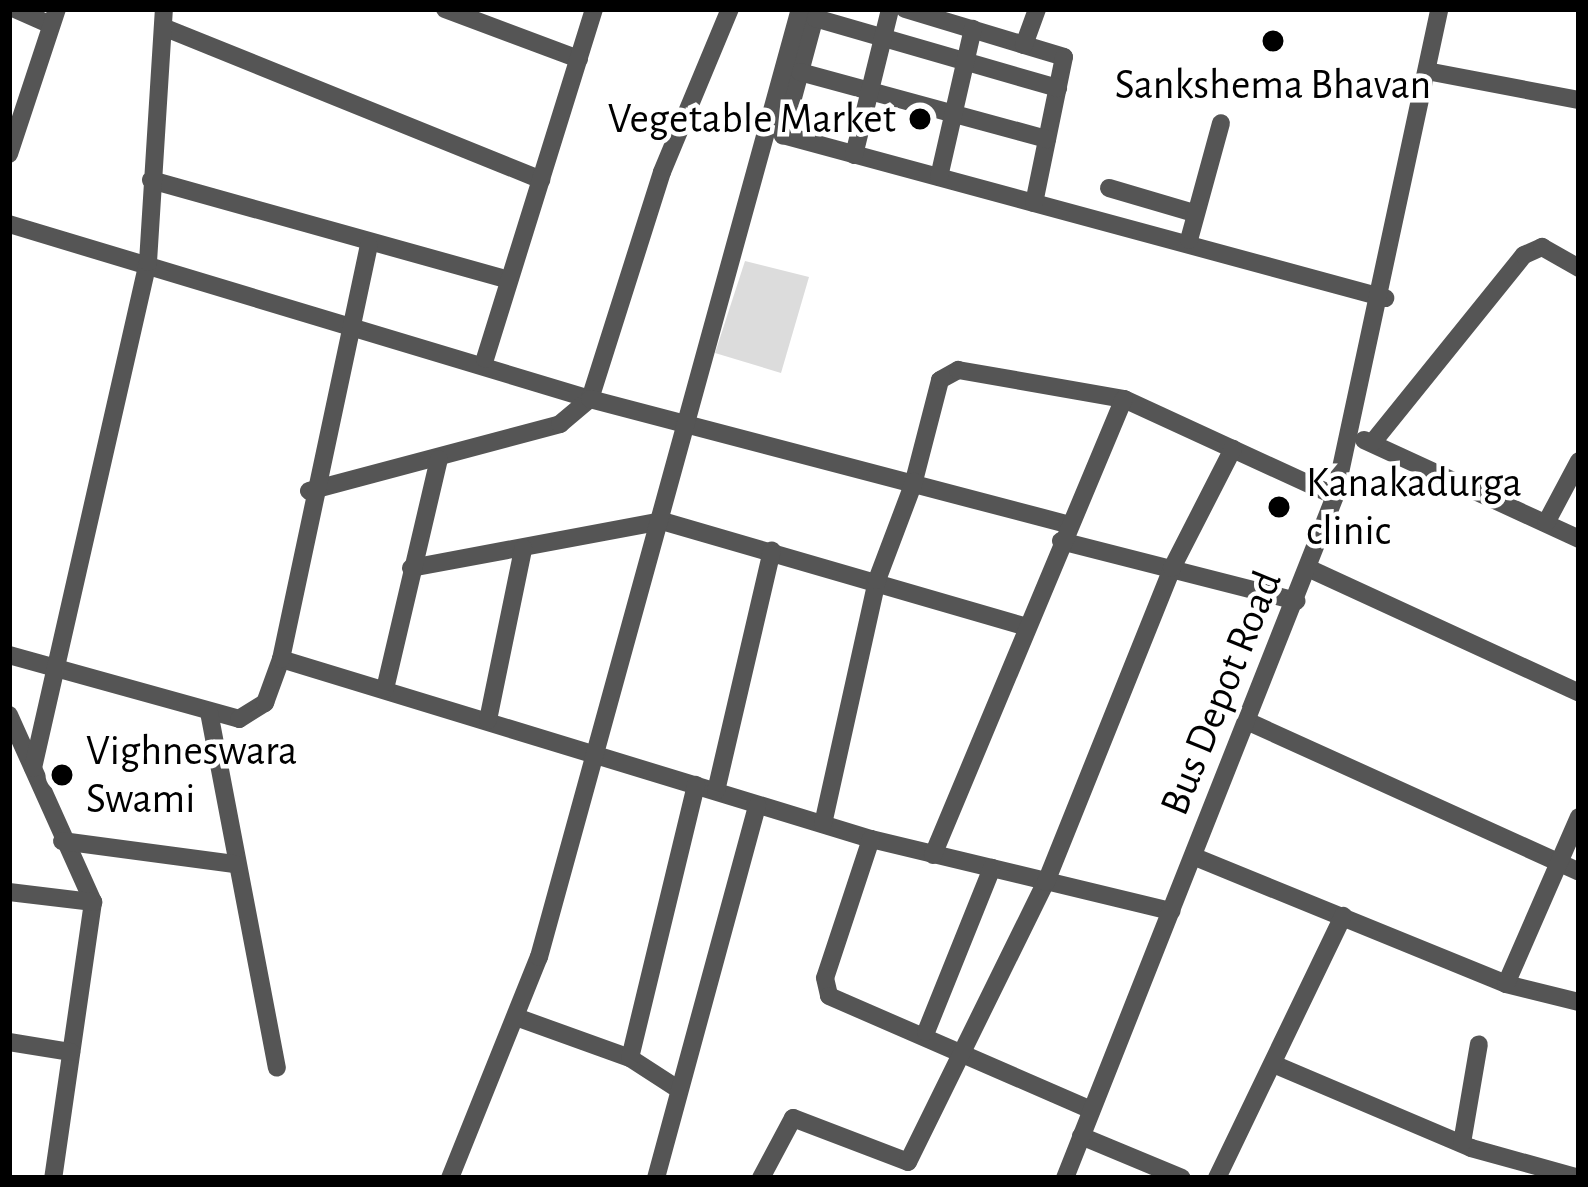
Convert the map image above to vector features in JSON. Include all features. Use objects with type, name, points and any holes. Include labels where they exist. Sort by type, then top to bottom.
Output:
[{"type":"street","points":[[9,154],[54,17],[15,9]]},
{"type":"street","points":[[445,9],[579,59]]},
{"type":"street","points":[[484,359],[501,278],[541,180],[594,9]]},
{"type":"street","points":[[309,491],[560,424],[590,400],[730,9]]},
{"type":"street","points":[[854,154],[890,9]]},
{"type":"street","points":[[905,9],[1064,57],[1034,203]]},
{"type":"street","points":[[1024,45],[1037,9]]},
{"type":"street","name":"Bus Depot Road","points":[[1065,1178],[1310,569],[1334,496],[1384,298],[1432,72],[1439,9]]},
{"type":"street","points":[[811,12],[883,38],[1058,88]]},
{"type":"street","points":[[811,12],[783,135],[1189,240],[1384,298]]},
{"type":"street","points":[[450,1178],[516,1017],[601,752],[662,521],[681,423],[811,12]]},
{"type":"street","points":[[33,768],[48,664],[148,262],[164,18],[541,180]]},
{"type":"street","points":[[939,177],[973,29]]},
{"type":"street","points":[[800,72],[1047,139]]},
{"type":"street","points":[[1432,72],[1579,100]]},
{"type":"street","points":[[1189,240],[1220,123]]},
{"type":"street","points":[[151,180],[370,246],[501,278]]},
{"type":"street","points":[[1109,188],[1193,213]]},
{"type":"street","points":[[9,224],[148,262],[346,326],[484,359],[590,400],[914,480],[1172,568],[1296,601]]},
{"type":"street","points":[[9,655],[239,719],[265,704],[281,659],[309,491],[346,326],[370,246]]},
{"type":"street","points":[[1373,442],[1524,255],[1542,247],[1579,268]]},
{"type":"street","points":[[823,824],[877,580],[914,480],[946,371],[1124,399],[1334,496]]},
{"type":"street","points":[[932,855],[1124,399]]},
{"type":"street","points":[[1348,437],[1373,442],[1579,539]]},
{"type":"street","points":[[761,1178],[793,1118],[903,1170],[1046,882],[1172,568],[1233,449]]},
{"type":"street","points":[[385,689],[439,459]]},
{"type":"street","points":[[1546,523],[1579,461]]},
{"type":"street","points":[[411,568],[662,521],[1026,627]]},
{"type":"street","points":[[488,720],[523,548]]},
{"type":"street","points":[[630,1058],[772,550]]},
{"type":"street","points":[[1310,569],[1579,693]]},
{"type":"street","points":[[281,659],[932,855],[1172,911]]},
{"type":"street","points":[[209,712],[234,864],[277,1068]]},
{"type":"street","points":[[9,715],[93,902],[52,1178]]},
{"type":"street","points":[[1249,722],[1579,872]]},
{"type":"street","points":[[656,1178],[758,805]]},
{"type":"street","points":[[1506,984],[1579,818]]},
{"type":"street","points":[[872,838],[825,978],[829,996],[926,1033],[1091,1110]]},
{"type":"street","points":[[62,841],[234,864]]},
{"type":"street","points":[[1195,856],[1506,984],[1579,1002]]},
{"type":"street","points":[[926,1033],[992,868]]},
{"type":"street","points":[[9,892],[93,902]]},
{"type":"street","points":[[1217,1178],[1278,1066],[1343,916]]},
{"type":"street","points":[[516,1017],[630,1058],[678,1089]]},
{"type":"street","points":[[9,1042],[71,1052]]},
{"type":"street","points":[[1462,1143],[1478,1044]]},
{"type":"street","points":[[1278,1066],[1462,1143],[1579,1178]]},
{"type":"street","points":[[1081,1136],[1182,1178]]},
{"type":"shaded area","points":[[745,261],[809,277],[781,373],[715,353]]},
{"type":"place","name":"Sankshema Bhavan","points":[[1273,41]]},
{"type":"place","name":"Vegetable Market","points":[[920,119]]},
{"type":"place","name":"Kanakadurga clinic","points":[[1279,507]]},
{"type":"place","name":"Vighneswara Swami","points":[[62,775]]}]
